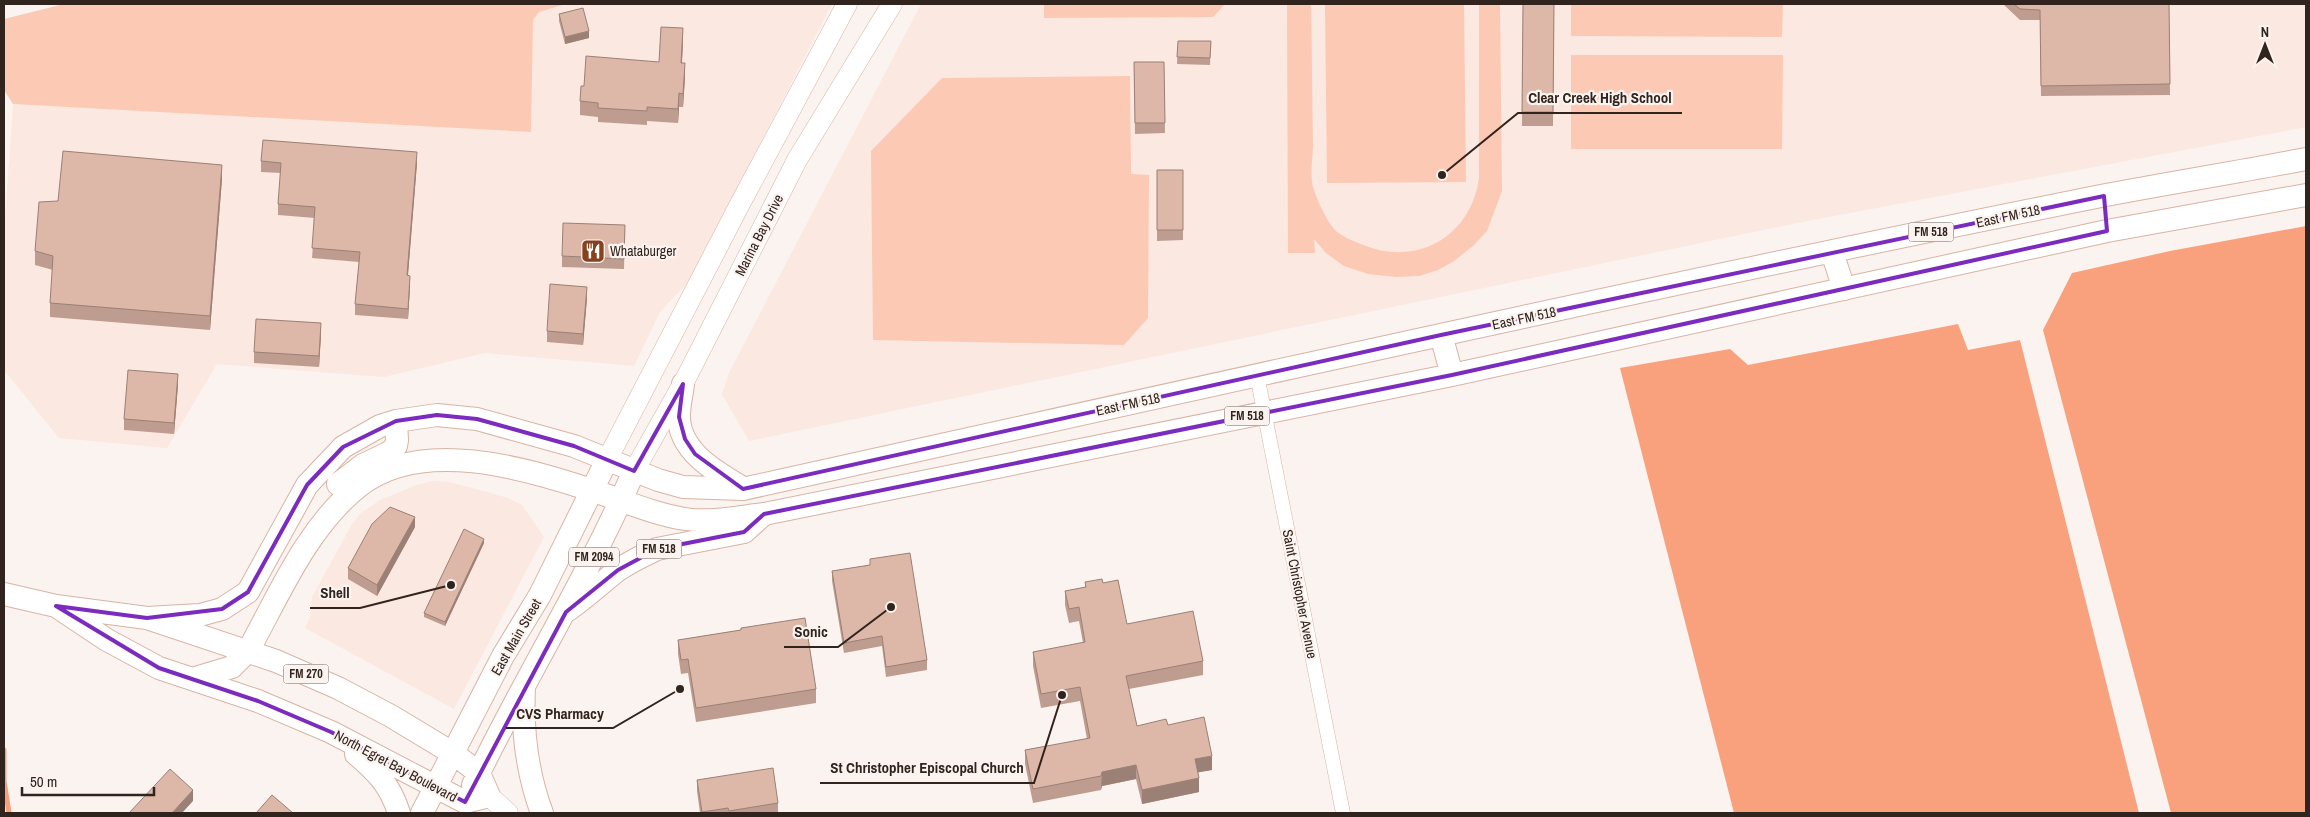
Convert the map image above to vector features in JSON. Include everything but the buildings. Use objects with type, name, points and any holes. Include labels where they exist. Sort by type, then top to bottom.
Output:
[{"type":"main road","points":[[148,618],[200,615],[222,609],[248,592],[307,485],[344,447],[380,426],[396,421],[437,415],[476,419],[574,446],[607,460],[741,202],[847,4]]},
{"type":"main road","name":"Marina Bay Drive","points":[[634,471],[683,384],[797,160],[892,4]]},
{"type":"main road","name":"East FM 518","points":[[743,489],[1257,375],[1832,252],[2104,196],[2306,159]]},
{"type":"main road","name":"FM 518","points":[[463,808],[524,685],[566,612],[588,598],[618,570],[657,549],[744,532],[764,514],[1452,375],[2107,231],[2306,195]]},
{"type":"main road","points":[[2104,196],[2107,231]]},
{"type":"main road","points":[[1832,252],[1844,289]]},
{"type":"main road","points":[[1441,335],[1452,375]]},
{"type":"main road","points":[[683,384],[679,417],[685,439],[695,454],[743,489]]},
{"type":"main road","points":[[192,679],[232,667],[248,651],[314,533],[329,493],[341,481],[363,465],[390,452],[396,446],[396,421]]},
{"type":"main road","points":[[314,533],[360,485],[386,471],[414,462],[440,458],[478,461],[555,479],[684,519],[708,520],[764,514]]},
{"type":"main road","name":"FM 518","points":[[607,460],[658,480],[683,487],[743,489]]},
{"type":"main road","name":"East Main Street","points":[[422,813],[504,656],[540,595],[607,460]]},
{"type":"main road","name":"FM 2094","points":[[566,612],[634,471]]},
{"type":"main road","name":"North Egret Bay Boulevard","points":[[4,594],[56,606],[148,618],[248,651],[338,688],[392,716],[454,754],[479,773],[489,796],[463,808],[436,787],[331,732],[258,701],[159,668],[107,640],[56,606]]},
{"type":"main road","points":[[524,685],[525,738],[529,770],[542,813]]},
{"type":"main road","points":[[331,732],[380,775],[394,796],[399,813]]},
{"type":"main road","name":"FM 270","points":[[489,796],[508,813]]},
{"type":"street","name":"Saint Christopher Avenue","points":[[1257,375],[1343,813]]},
{"type":"highlighted area","points":[[2104,196],[2107,231],[1452,375],[764,514],[744,532],[657,549],[618,570],[566,612],[465,802],[331,732],[258,701],[159,668],[56,606],[147,618],[222,609],[248,592],[307,485],[343,447],[396,421],[437,415],[477,419],[574,446],[634,471],[683,384],[679,417],[685,439],[695,454],[743,489],[1441,335]]},
{"type":"shaded area","points":[[64,4],[566,4],[539,12],[533,20],[531,132],[13,104],[4,90],[4,19]]},
{"type":"shaded area","points":[[566,4],[832,4],[690,280],[660,312],[634,366],[485,353],[384,377],[217,364],[167,448],[59,438],[4,370],[4,233],[13,104],[441,125],[530,132],[533,20],[539,12]]},
{"type":"shaded area","points":[[921,4],[2306,4],[2306,127],[1797,223],[749,441],[722,394],[729,373]]},
{"type":"shaded area","points":[[1044,4],[1225,4],[1213,17],[1044,18]]},
{"type":"shaded area","points":[[1287,4],[1311,4],[1312,179],[1314,190],[1325,216],[1338,232],[1361,244],[1382,250],[1402,252],[1420,249],[1438,242],[1453,231],[1465,217],[1474,199],[1479,178],[1479,4],[1500,4],[1502,191],[1487,231],[1474,245],[1454,261],[1438,270],[1419,276],[1396,277],[1368,274],[1344,266],[1326,253],[1314,239],[1315,253],[1288,253]]},
{"type":"shaded area","points":[[1325,4],[1464,4],[1466,182],[1327,183]]},
{"type":"shaded area","points":[[1571,4],[1783,4],[1782,37],[1571,36]]},
{"type":"shaded area","points":[[1571,55],[1783,55],[1782,149],[1571,149]]},
{"type":"shaded area","points":[[1130,76],[1131,174],[1149,175],[1148,318],[1124,345],[873,340],[871,151],[942,78]]},
{"type":"shaded area","points":[[2306,226],[2306,813],[2171,813],[2043,330],[2072,273],[2170,251]]},
{"type":"shaded area","points":[[1958,324],[1968,350],[2020,340],[2139,813],[1734,813],[1620,368],[1730,349],[1748,365]]},
{"type":"shaded area","points":[[433,481],[450,482],[508,498],[522,505],[544,537],[454,709],[305,628],[310,617],[312,597],[352,524],[361,513],[380,500],[417,485]]},
{"type":"waterway","points":[[4,750],[4,781],[9,813]]},
{"type":"place","name":"Clear Creek High School","points":[[1442,175]]},
{"type":"place","name":"Whataburger","points":[[593,251]]},
{"type":"place","name":"Shell","points":[[451,585]]},
{"type":"place","name":"Sonic","points":[[891,607]]},
{"type":"place","name":"CVS Pharmacy","points":[[680,689]]},
{"type":"place","name":"St Christopher Episcopal Church","points":[[1062,695]]}]
